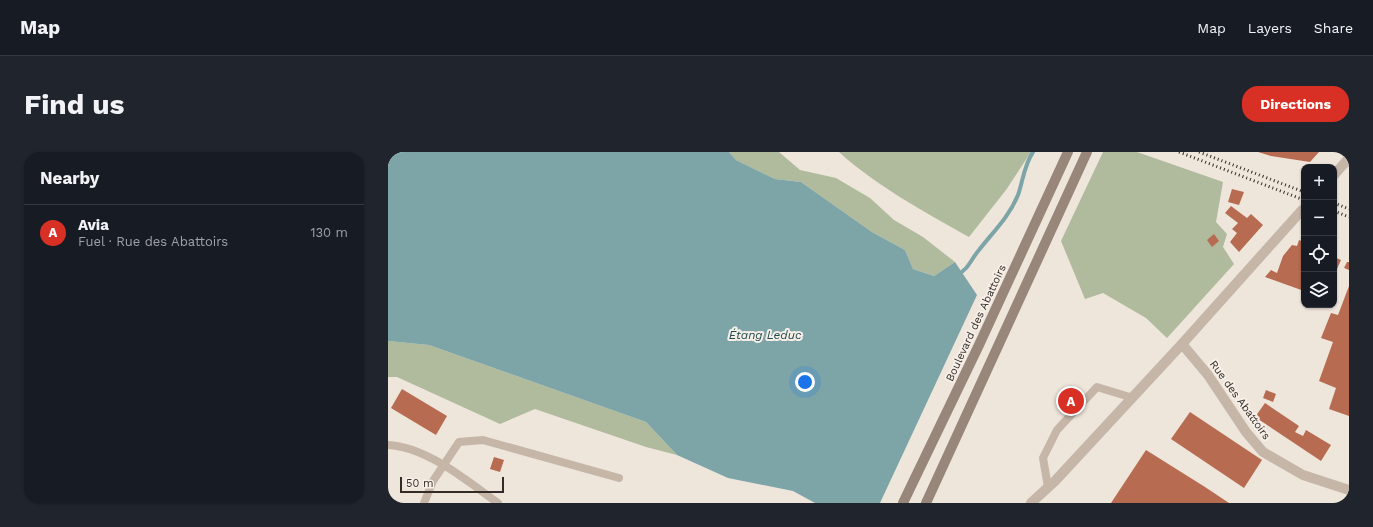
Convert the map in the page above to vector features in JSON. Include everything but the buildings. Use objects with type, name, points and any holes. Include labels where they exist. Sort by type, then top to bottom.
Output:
[{"type":"street","name":"Boulevard des Abattoirs","points":[[903,503],[979,345],[1068,152]]},
{"type":"street","points":[[926,503],[1087,152]]},
{"type":"street","points":[[1337,172],[1349,158]]},
{"type":"street","points":[[1031,503],[1133,398],[1301,211]]},
{"type":"street","name":"Rue des Abattoirs","points":[[1182,344],[1208,375],[1246,432],[1263,452],[1303,475],[1349,490]]},
{"type":"lane","points":[[1048,487],[1043,458],[1057,430],[1097,387],[1133,398]]},
{"type":"lane","points":[[424,503],[433,481],[459,442],[484,440],[619,478]]},
{"type":"lane","points":[[388,445],[402,446],[444,465],[498,503]]},
{"type":"green space","points":[[729,152],[779,152],[800,170],[836,178],[870,198],[894,220],[923,237],[955,262],[934,276],[913,269],[905,250],[872,232],[801,182],[775,179],[736,160]]},
{"type":"green space","points":[[839,152],[1031,152],[1006,190],[969,237],[918,208],[868,176]]},
{"type":"green space","points":[[1103,152],[1137,152],[1223,182],[1216,222],[1227,234],[1223,247],[1234,264],[1167,338],[1146,318],[1103,293],[1085,299],[1061,241]]},
{"type":"green space","points":[[388,341],[429,345],[646,422],[677,455],[646,447],[535,409],[500,424],[397,377],[388,377]]},
{"type":"water","name":"Étang Leduc","points":[[388,152],[729,152],[736,160],[775,179],[801,182],[872,232],[905,250],[913,269],[934,276],[955,262],[977,295],[880,503],[815,503],[793,491],[728,478],[677,455],[646,422],[429,345],[388,341]]},
{"type":"waterway","points":[[957,275],[967,267],[976,253],[1010,210],[1018,195],[1026,168],[1033,152]]},
{"type":"railway","points":[[1179,152],[1301,199]]},
{"type":"railway","points":[[1199,152],[1301,191]]},
{"type":"railway","points":[[1337,204],[1349,209]]},
{"type":"railway","points":[[1337,212],[1349,217]]},
{"type":"place","name":"Avia","points":[[1071,401]]}]
